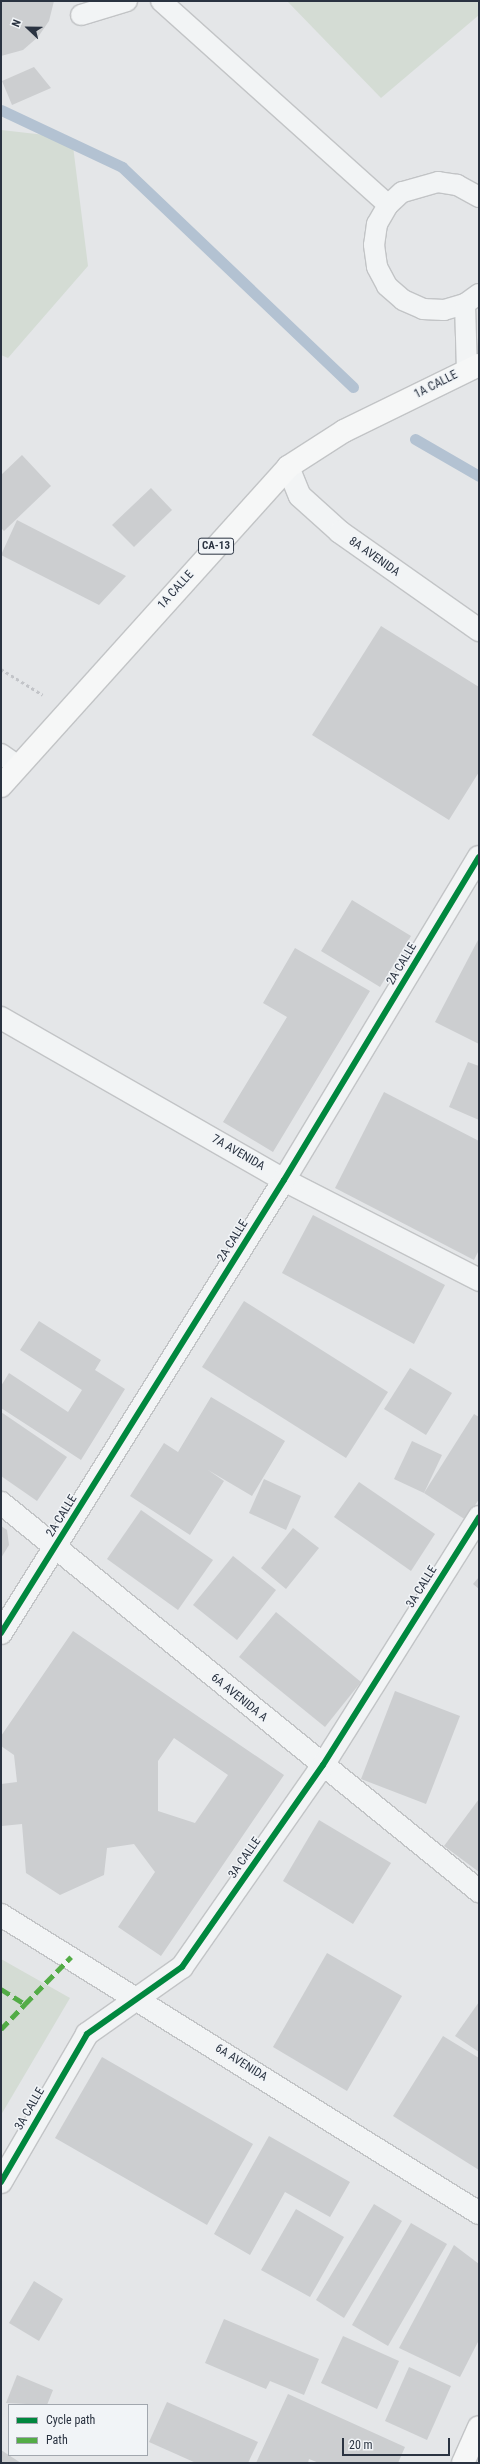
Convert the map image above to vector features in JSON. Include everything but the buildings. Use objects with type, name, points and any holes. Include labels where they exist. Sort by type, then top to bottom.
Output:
[{"type":"main road","name":"1A CALLE","points":[[1,786],[10,760],[67,709],[288,467],[344,431],[473,368]]},
{"type":"main road","points":[[463,2463],[479,2426]]},
{"type":"street","name":"8A AVENIDA","points":[[288,467],[300,496],[340,532],[479,630]]},
{"type":"street","name":"2A CALLE","points":[[1,1633],[55,1549],[284,1180],[479,857]]},
{"type":"street","name":"7A AVENIDA","points":[[1,1018],[284,1180],[479,1280]]},
{"type":"street","name":"6A AVENIDA A","points":[[1,1503],[55,1549],[479,1891]]},
{"type":"street","name":"3A CALLE","points":[[1,2182],[87,2034],[136,1996],[182,1967],[323,1765],[479,1517]]},
{"type":"street","name":"6A AVENIDA","points":[[1,1915],[136,1996],[479,2213]]},
{"type":"lane","points":[[81,15],[127,1]]},
{"type":"lane","points":[[161,1],[388,205]]},
{"type":"lane","points":[[473,368],[472,299],[444,310],[423,309],[403,300],[387,286],[377,267],[374,246],[377,224],[388,205],[402,192],[438,182],[457,185],[479,197]]},
{"type":"path","points":[[1,669],[67,709]]},
{"type":"shaded area","points":[[287,1],[479,1],[479,15],[381,98]]},
{"type":"shaded area","points":[[1,130],[72,138],[88,266],[8,358],[1,355]]},
{"type":"shaded area","points":[[1,1959],[70,1998],[1,2115]]},
{"type":"waterway","points":[[1,110],[122,167],[353,387]]},
{"type":"waterway","points":[[415,439],[479,476]]},
{"type":"marked path","points":[[1,1989],[25,2004],[71,1957]]},
{"type":"marked path","points":[[1,2029],[25,2004]]},
{"type":"cycle path","points":[[1,1633],[284,1180],[479,857]]},
{"type":"cycle path","points":[[1,2182],[87,2034],[182,1967],[323,1765],[479,1517]]}]
